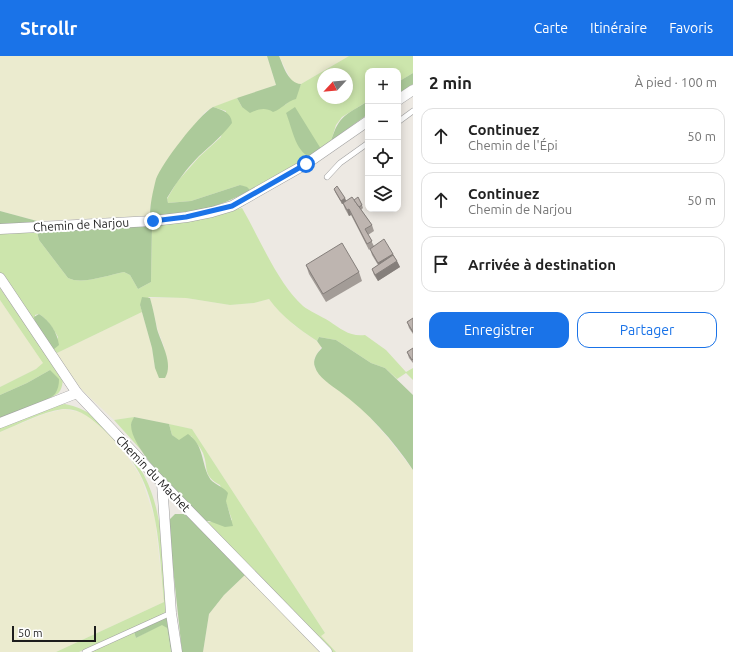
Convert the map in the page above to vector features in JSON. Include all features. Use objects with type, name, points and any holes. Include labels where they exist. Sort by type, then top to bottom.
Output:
[{"type":"street","points":[[401,98],[413,90]]},
{"type":"street","name":"Chemin de Narjou","points":[[0,229],[166,220],[212,212],[232,206],[306,164],[365,123]]},
{"type":"street","name":"Chemin du Machet","points":[[0,278],[77,393],[162,484],[327,652]]},
{"type":"street","points":[[0,423],[77,393]]},
{"type":"street","points":[[162,484],[171,613],[177,652]]},
{"type":"lane","points":[[401,120],[413,111]]},
{"type":"lane","points":[[327,177],[340,163],[365,145]]},
{"type":"lane","points":[[85,652],[171,613]]},
{"type":"green space","points":[[0,56],[267,56],[276,85],[213,107],[205,112],[172,154],[150,207],[150,216],[37,221],[0,211]]},
{"type":"green space","points":[[267,56],[279,56],[290,78],[301,84],[296,99],[290,101],[276,111],[273,112],[267,109],[262,109],[250,113],[242,107],[237,98],[276,85]]},
{"type":"green space","points":[[279,56],[349,56],[328,68],[317,68],[317,75],[301,84],[296,84],[291,80]]},
{"type":"green space","points":[[349,56],[413,56],[413,73],[401,80],[401,68],[365,68],[365,103],[342,117],[336,125],[331,141],[321,149],[286,113],[310,157],[250,190],[240,185],[191,201],[168,203],[167,199],[177,182],[199,157],[221,137],[226,111],[213,107],[237,98],[242,107],[268,109],[285,105],[296,96],[301,84],[317,75],[317,104],[353,104],[353,68],[328,68]]},
{"type":"green space","points":[[413,73],[413,84],[401,92],[401,80]]},
{"type":"green space","points":[[365,103],[365,116],[331,141],[340,121],[349,113]]},
{"type":"green space","points":[[213,107],[223,110],[228,114],[232,123],[199,156],[178,181],[167,198],[168,203],[191,201],[240,185],[247,187],[250,190],[226,202],[202,210],[163,216],[150,216],[156,179],[165,162],[190,130],[206,112]]},
{"type":"green space","points":[[295,107],[321,149],[310,157],[301,150],[297,144],[286,113]]},
{"type":"green space","points":[[242,208],[277,273],[294,297],[303,306],[346,332],[355,335],[365,335],[386,350],[406,372],[413,368],[413,380],[406,373],[397,379],[385,368],[371,363],[336,340],[319,337],[317,341],[285,317],[269,299],[254,303],[230,305],[186,298],[149,297],[140,305],[142,312],[57,353],[53,350],[58,337],[52,327],[39,314],[35,315],[35,322],[0,274],[0,234],[37,232],[39,240],[68,278],[74,280],[88,280],[124,272],[130,275],[138,289],[151,282],[152,226],[198,220]]},
{"type":"green space","points":[[0,211],[37,221],[36,223],[0,225]]},
{"type":"green space","points":[[152,226],[151,282],[138,289],[130,275],[124,272],[88,280],[74,280],[68,278],[39,240],[37,232]]},
{"type":"green space","points":[[0,288],[63,378],[62,387],[58,393],[44,401],[50,370],[27,383],[0,395],[0,387],[36,369],[43,363],[0,300]]},
{"type":"green space","points":[[142,297],[150,298],[157,329],[166,354],[168,366],[165,378],[159,378],[155,368],[152,348],[140,305]]},
{"type":"green space","points":[[150,298],[186,298],[230,305],[254,303],[269,299],[295,326],[322,345],[314,359],[315,368],[322,377],[360,406],[413,470],[413,652],[336,652],[320,636],[325,633],[192,429],[134,417],[114,420],[83,391],[61,363],[57,353],[142,312],[152,348],[155,368],[168,371],[164,346],[158,331]]},
{"type":"green space","points":[[0,300],[44,363],[36,369],[0,387]]},
{"type":"green space","points":[[39,314],[50,323],[57,336],[59,345],[53,350],[35,322],[34,317]]},
{"type":"green space","points":[[319,337],[336,340],[371,363],[385,368],[413,395],[413,470],[397,448],[370,417],[319,374],[314,362],[317,354],[322,348],[317,341]]},
{"type":"green space","points":[[50,370],[59,379],[55,394],[37,404],[0,418],[0,395],[27,383]]},
{"type":"green space","points":[[65,404],[86,411],[113,434],[135,460],[149,485],[159,519],[162,537],[169,609],[163,614],[79,652],[56,652],[164,602],[157,529],[153,511],[148,493],[141,477],[126,452],[90,418],[80,412],[69,409],[47,413],[0,432],[0,428],[52,406]]},
{"type":"green space","points":[[64,409],[80,412],[92,418],[119,444],[141,477],[155,519],[164,602],[56,652],[0,652],[0,432],[44,414]]},
{"type":"green space","points":[[134,417],[131,425],[141,450],[114,420]]},
{"type":"green space","points":[[134,417],[169,424],[172,435],[179,440],[188,434],[193,438],[200,448],[206,471],[210,479],[228,493],[226,501],[233,526],[225,527],[209,521],[205,522],[161,476],[133,436],[131,425]]},
{"type":"green space","points":[[169,424],[192,429],[325,633],[321,636],[336,652],[331,652],[205,522],[215,522],[221,525],[232,520],[220,485],[208,475],[203,453],[191,436],[179,441],[172,435]]},
{"type":"green space","points":[[175,514],[184,514],[194,520],[246,574],[224,595],[209,614],[203,652],[182,652],[168,521]]},
{"type":"green space","points":[[246,574],[321,652],[203,652],[209,614],[224,595]]},
{"type":"green space","points":[[169,615],[174,652],[171,652],[167,628],[162,625],[136,638],[134,632]]},
{"type":"green space","points":[[162,624],[167,628],[171,652],[90,652],[134,632],[136,638]]},
{"type":"building","points":[[337,186],[345,198],[341,201],[334,189]]},
{"type":"building","points":[[352,197],[372,225],[365,229],[372,241],[367,244],[349,209],[347,210],[343,203]]},
{"type":"building","points":[[358,197],[362,205],[359,207],[354,200]]},
{"type":"building","points":[[384,239],[393,254],[378,263],[370,249]]},
{"type":"building","points":[[342,243],[359,272],[323,294],[306,265]]},
{"type":"building","points":[[393,255],[397,261],[375,275],[372,269]]},
{"type":"building","points":[[413,318],[413,332],[407,322]]},
{"type":"building","points":[[413,348],[413,359],[412,360],[407,352]]},
{"type":"route","points":[[153,221],[186,217],[232,206],[306,164]]}]
